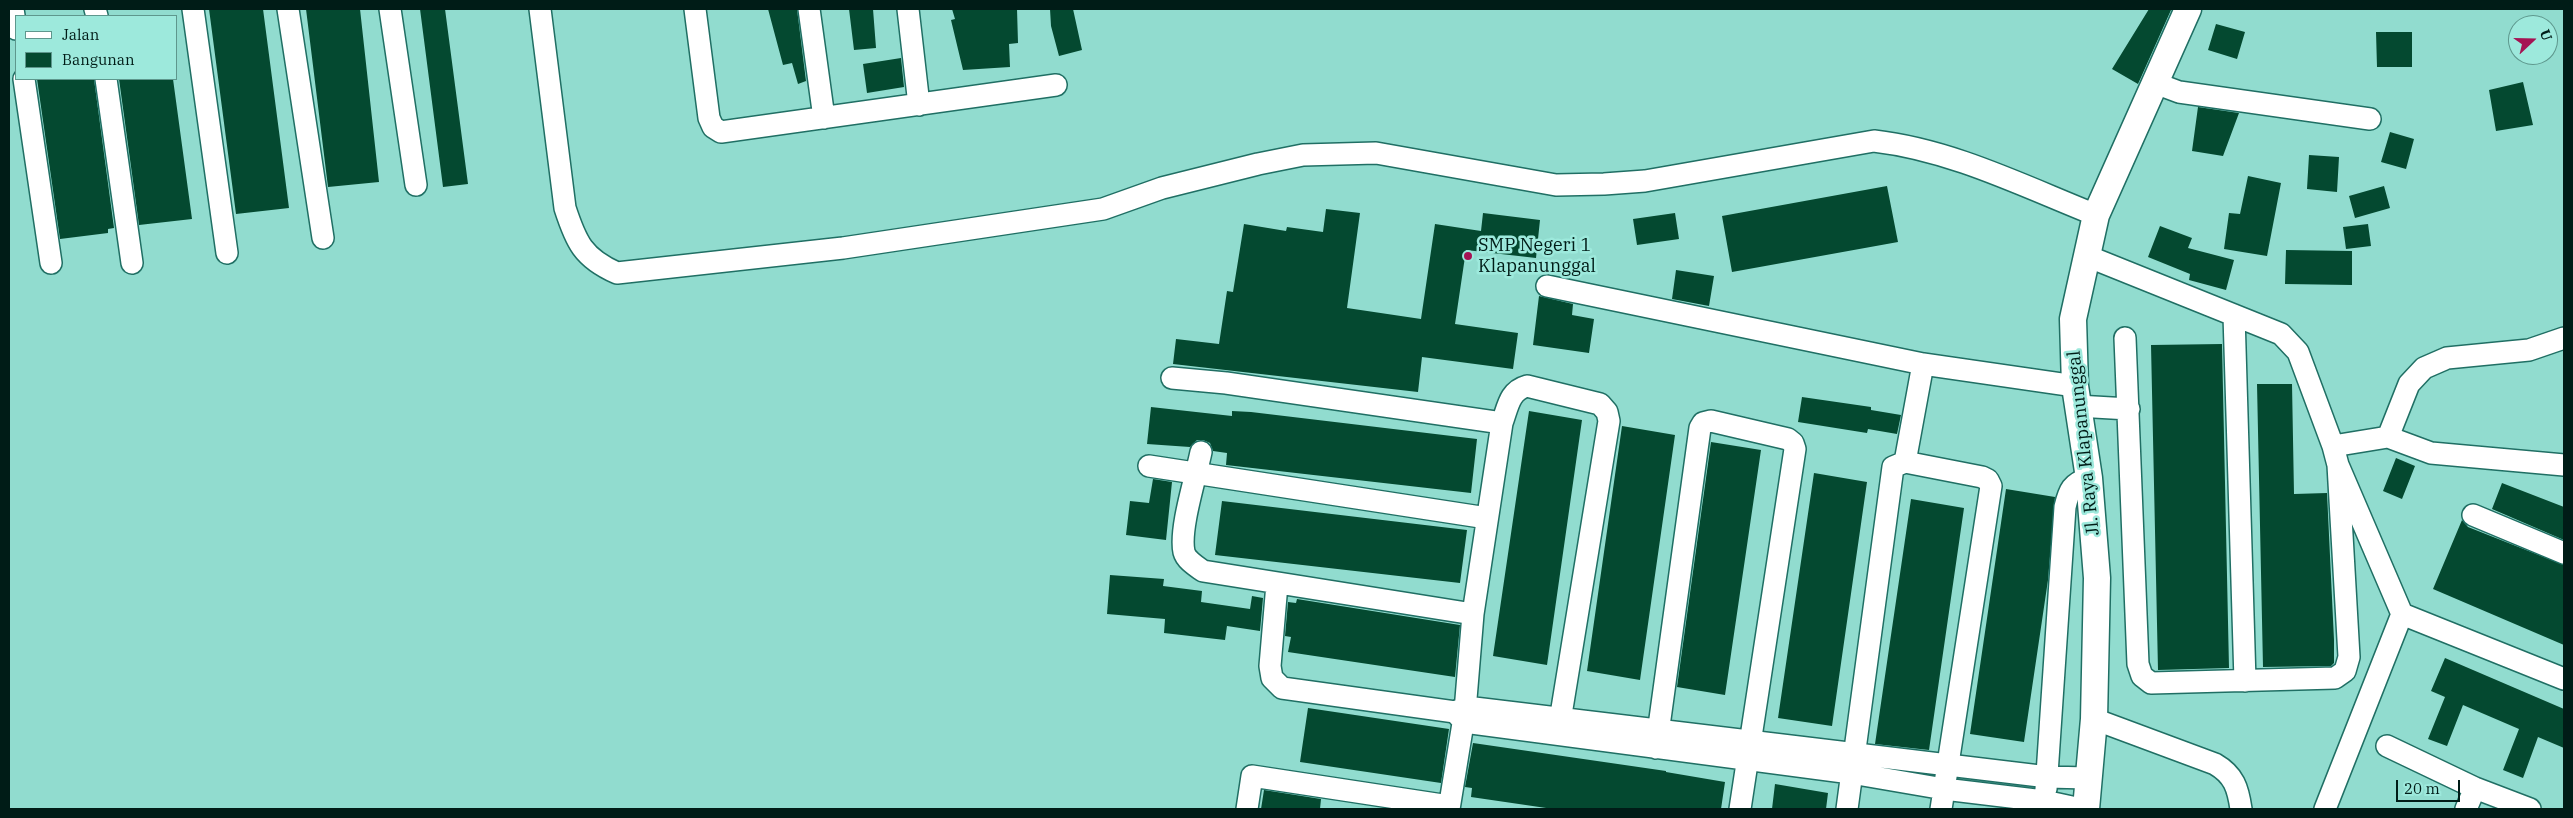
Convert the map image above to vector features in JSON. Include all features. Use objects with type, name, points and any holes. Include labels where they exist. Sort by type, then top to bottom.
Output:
[{"type":"street","points":[[13,9],[15,22]]},
{"type":"street","points":[[193,9],[227,253]]},
{"type":"street","points":[[288,9],[323,238]]},
{"type":"street","points":[[390,9],[416,185]]},
{"type":"street","points":[[540,9],[565,208],[574,235],[581,248],[591,259],[617,273],[843,248],[1103,209],[1162,188],[1258,164],[1303,155],[1340,153],[1376,153],[1556,185],[1604,184],[1646,181],[1874,141],[1902,144],[1948,155],[2096,215]]},
{"type":"street","points":[[695,9],[709,118],[713,127],[721,132],[1056,85]]},
{"type":"street","points":[[809,9],[824,118]]},
{"type":"street","points":[[908,9],[919,105]]},
{"type":"street","name":"Jl. Raya Klapanunggal","points":[[2086,809],[2087,778],[2094,719],[2097,578],[2089,478],[2076,396],[2074,319],[2096,215],[2188,9]]},
{"type":"street","points":[[24,80],[51,263]]},
{"type":"street","points":[[106,80],[132,263]]},
{"type":"street","points":[[2155,83],[2179,92],[2370,120]]},
{"type":"street","points":[[2088,256],[2281,334],[2298,352],[2335,455],[2402,614],[2325,809]]},
{"type":"street","points":[[1547,286],[2076,396],[2129,410]]},
{"type":"street","points":[[2234,315],[2245,681]]},
{"type":"street","points":[[2125,338],[2138,664],[2142,676],[2151,682],[2335,678],[2345,671],[2349,657],[2335,455]]},
{"type":"street","points":[[2388,437],[2409,384],[2424,368],[2447,358],[2529,350],[2564,338]]},
{"type":"street","points":[[1905,462],[1923,364]]},
{"type":"street","points":[[1172,378],[1226,383],[1502,423]]},
{"type":"street","points":[[1247,809],[1252,776],[1449,808],[1473,614],[1502,423],[1512,395],[1517,389],[1527,386],[1600,404],[1607,412],[1609,420],[1559,725]]},
{"type":"street","points":[[1658,738],[1700,428],[1703,423],[1711,421],[1788,439],[1795,449],[1740,809]]},
{"type":"street","points":[[2335,455],[2388,437],[2431,453],[2564,465]]},
{"type":"street","points":[[1201,452],[1185,530],[1184,553],[1203,571],[1473,614]]},
{"type":"street","points":[[1847,809],[1893,467],[1905,462],[1982,477],[1988,480],[1991,486],[1949,764],[1942,799]]},
{"type":"street","points":[[1149,466],[1487,518]]},
{"type":"street","points":[[2043,805],[2048,777],[2064,507],[2068,491],[2076,482],[2089,478]]},
{"type":"street","points":[[2473,514],[2564,553]]},
{"type":"street","points":[[1276,584],[1270,666],[1272,678],[1282,688],[1461,714],[1852,763],[1949,764],[2048,777],[2087,778]]},
{"type":"street","points":[[2402,614],[2564,679]]},
{"type":"street","points":[[2094,719],[2215,764],[2228,772],[2238,789],[2241,809]]},
{"type":"street","points":[[2388,746],[2475,788],[2530,809]]},
{"type":"street","points":[[1852,763],[1942,799],[2081,809]]},
{"type":"street","points":[[2466,809],[2475,788]]},
{"type":"building","points":[[209,9],[263,9],[289,208],[236,214]]},
{"type":"building","points":[[306,9],[360,9],[379,182],[328,187]]},
{"type":"building","points":[[420,9],[445,9],[468,184],[443,187]]},
{"type":"building","points":[[768,9],[797,9],[806,81],[798,84],[792,63],[783,65]]},
{"type":"building","points":[[849,9],[873,9],[876,48],[854,50]]},
{"type":"building","points":[[952,9],[1017,9],[1018,43],[1009,44],[1010,67],[963,70],[951,20],[955,19]]},
{"type":"building","points":[[1050,9],[1073,9],[1082,50],[1059,56],[1051,26]]},
{"type":"building","points":[[2149,9],[2171,10],[2138,84],[2112,69]]},
{"type":"building","points":[[2216,24],[2245,32],[2237,59],[2208,50]]},
{"type":"building","points":[[2376,32],[2412,32],[2412,67],[2377,67]]},
{"type":"building","points":[[901,58],[904,87],[867,93],[863,64]]},
{"type":"building","points":[[37,80],[94,80],[114,228],[108,229],[108,233],[60,239]]},
{"type":"building","points":[[119,80],[173,80],[192,219],[139,225]]},
{"type":"building","points":[[2523,82],[2533,125],[2496,131],[2489,90]]},
{"type":"building","points":[[2198,107],[2239,113],[2223,156],[2192,151]]},
{"type":"building","points":[[2390,132],[2414,139],[2406,169],[2381,162]]},
{"type":"building","points":[[2309,155],[2339,157],[2337,192],[2307,189]]},
{"type":"building","points":[[2248,176],[2281,183],[2267,256],[2224,249],[2229,213],[2240,214]]},
{"type":"building","points":[[1887,186],[1898,242],[1732,272],[1722,216]]},
{"type":"building","points":[[2384,186],[2390,208],[2355,218],[2349,196]]},
{"type":"building","points":[[1326,209],[1360,213],[1347,308],[1421,319],[1435,224],[1481,231],[1483,213],[1540,220],[1536,258],[1466,250],[1455,324],[1518,333],[1513,369],[1422,357],[1418,392],[1173,364],[1176,339],[1219,344],[1227,291],[1233,292],[1244,224],[1286,231],[1287,227],[1323,232]]},
{"type":"building","points":[[1675,213],[1679,239],[1637,245],[1633,219]]},
{"type":"building","points":[[2368,224],[2371,246],[2346,249],[2343,227]]},
{"type":"building","points":[[2160,226],[2192,238],[2188,248],[2234,260],[2226,290],[2189,280],[2190,274],[2148,257]]},
{"type":"building","points":[[2286,250],[2352,251],[2352,285],[2285,284]]},
{"type":"building","points":[[1676,270],[1714,276],[1709,306],[1672,299]]},
{"type":"building","points":[[1539,296],[1573,304],[1572,315],[1594,319],[1589,353],[1533,345]]},
{"type":"building","points":[[2222,344],[2229,668],[2158,670],[2151,345]]},
{"type":"building","points":[[2257,384],[2292,384],[2294,494],[2327,493],[2334,640],[2334,663],[2331,666],[2263,667]]},
{"type":"building","points":[[1802,397],[1871,407],[1871,410],[1901,415],[1897,434],[1868,429],[1867,433],[1798,422]]},
{"type":"building","points":[[1151,407],[1232,416],[1232,411],[1251,412],[1477,439],[1471,493],[1226,465],[1227,453],[1213,451],[1210,443],[1203,440],[1197,440],[1190,447],[1147,444]]},
{"type":"building","points":[[1529,411],[1582,420],[1547,665],[1493,656]]},
{"type":"building","points":[[1622,426],[1675,435],[1640,680],[1587,671]]},
{"type":"building","points":[[1711,442],[1761,450],[1725,695],[1677,687]]},
{"type":"building","points":[[2396,458],[2415,466],[2402,499],[2383,491]]},
{"type":"building","points":[[1814,473],[1867,482],[1832,726],[1778,718]]},
{"type":"building","points":[[1153,479],[1172,482],[1166,540],[1126,535],[1130,501],[1149,503]]},
{"type":"building","points":[[2502,483],[2564,507],[2564,540],[2492,509]]},
{"type":"building","points":[[2006,489],[2055,497],[2048,580],[2024,742],[1970,734]]},
{"type":"building","points":[[1911,499],[1964,508],[1929,750],[1875,744]]},
{"type":"building","points":[[1222,501],[1467,530],[1460,583],[1215,555]]},
{"type":"building","points":[[2462,520],[2468,527],[2564,565],[2564,645],[2433,589]]},
{"type":"building","points":[[1110,575],[1164,579],[1163,586],[1202,591],[1201,602],[1250,609],[1252,596],[1263,598],[1260,631],[1227,626],[1225,640],[1164,633],[1165,619],[1107,614]]},
{"type":"building","points":[[1297,599],[1460,625],[1455,677],[1288,652],[1291,637],[1285,636],[1288,602],[1296,603]]},
{"type":"building","points":[[2445,658],[2564,709],[2564,748],[2538,737],[2523,778],[2503,770],[2519,729],[2463,705],[2447,746],[2428,739],[2445,697],[2431,691]]},
{"type":"building","points":[[1308,708],[1449,729],[1441,783],[1300,762]]},
{"type":"building","points":[[1473,743],[1666,771],[1725,782],[1721,809],[1553,809],[1471,797],[1472,788],[1465,787]]},
{"type":"building","points":[[1775,784],[1828,793],[1826,809],[1772,809]]},
{"type":"building","points":[[1264,790],[1321,799],[1320,809],[1261,809]]},
{"type":"place","name":"SMP Negeri 1 Klapanunggal","points":[[1468,256]]}]
